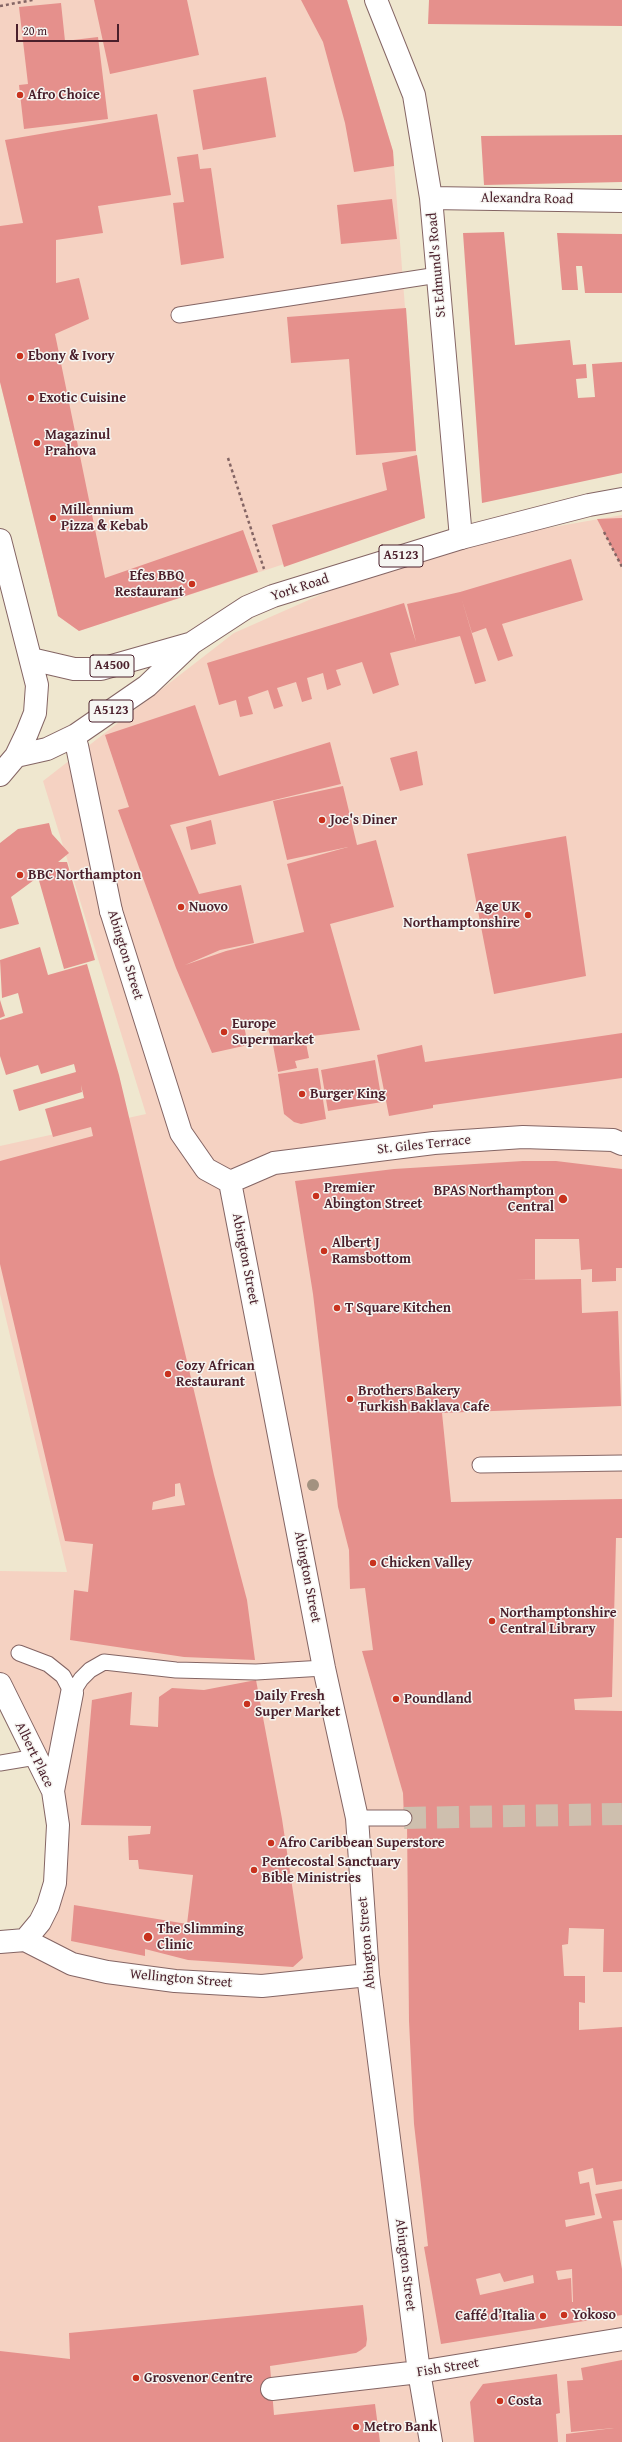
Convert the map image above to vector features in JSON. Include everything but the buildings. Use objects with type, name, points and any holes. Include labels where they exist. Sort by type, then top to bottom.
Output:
[{"type":"street","name":"St Edmund's Road","points":[[376,0],[414,95],[431,198],[461,538]]},
{"type":"street","name":"Alexandra Road","points":[[431,198],[622,201]]},
{"type":"street","name":"York Road","points":[[16,756],[47,749],[76,735],[147,686],[192,643],[247,607],[273,596],[461,538],[622,499]]},
{"type":"street","points":[[0,540],[37,685],[35,713],[16,756],[0,775]]},
{"type":"street","name":"A4500","points":[[31,659],[74,669],[101,669],[192,643]]},
{"type":"street","name":"Abington Street","points":[[77,746],[111,910],[180,1133],[206,1169],[230,1182],[324,1668],[357,1818],[368,1976],[419,2372],[431,2442]]},
{"type":"street","name":"St. Giles Terrace","points":[[230,1182],[274,1163],[434,1142],[523,1136],[613,1140],[622,1144]]},
{"type":"street","name":"Albert Place","points":[[0,1684],[53,1791],[58,1825],[55,1883],[48,1906],[40,1922],[25,1940]]},
{"type":"street","points":[[53,1791],[72,1693]]},
{"type":"street","points":[[0,1942],[25,1940]]},
{"type":"street","name":"Wellington Street","points":[[25,1940],[72,1964],[107,1972],[175,1981],[262,1986],[368,1976]]},
{"type":"street","name":"Fish Street","points":[[272,2389],[419,2372],[622,2339]]},
{"type":"lane","points":[[179,315],[438,275]]},
{"type":"lane","points":[[480,1465],[622,1463]]},
{"type":"lane","points":[[19,1653],[48,1664],[63,1676],[72,1693],[81,1679],[90,1670],[104,1662],[176,1670],[256,1672],[324,1668]]},
{"type":"lane","points":[[0,1763],[36,1757]]},
{"type":"lane","points":[[357,1818],[404,1818]]},
{"type":"path","points":[[0,6],[33,0]]},
{"type":"path","points":[[228,458],[273,596]]},
{"type":"path","points":[[589,506],[622,567]]},
{"type":"shaded area","points":[[0,0],[347,0],[393,151],[416,451],[425,518],[79,631],[58,616],[0,382]]},
{"type":"shaded area","points":[[622,515],[622,2442],[0,2442],[0,1937],[25,1940],[55,1883],[53,1791],[0,1684],[0,1571],[67,1572],[0,1294],[0,1146],[146,1114],[43,781],[234,633],[422,550]]},
{"type":"tunnel","points":[[404,1818],[622,1814]]},
{"type":"place","name":"Afro Choice","points":[[20,95]]},
{"type":"place","name":"Ebony & Ivory","points":[[20,356]]},
{"type":"place","name":"Exotic Cuisine","points":[[31,398]]},
{"type":"place","name":"Magazinul Prahova","points":[[37,443]]},
{"type":"place","name":"Millennium Pizza & Kebab","points":[[53,518]]},
{"type":"place","name":"Efes BBQ Restaurant","points":[[192,584]]},
{"type":"place","name":"Joe's Diner","points":[[322,820]]},
{"type":"place","name":"BBC Northampton","points":[[20,875]]},
{"type":"place","name":"Nuovo","points":[[181,907]]},
{"type":"place","name":"Age UK Northamptonshire","points":[[528,915]]},
{"type":"place","name":"Europe Supermarket","points":[[224,1032]]},
{"type":"place","name":"Burger King","points":[[302,1094]]},
{"type":"place","name":"Premier Abington Street","points":[[316,1196]]},
{"type":"place","name":"BPAS Northampton Central","points":[[563,1199]]},
{"type":"place","name":"Albert J Ramsbottom","points":[[324,1251]]},
{"type":"place","name":"T Square Kitchen","points":[[337,1308]]},
{"type":"place","name":"Cozy African Restaurant","points":[[168,1374]]},
{"type":"place","name":"Brothers Bakery Turkish Baklava Cafe","points":[[350,1399]]},
{"type":"place","name":"Chicken Valley","points":[[373,1563]]},
{"type":"place","name":"Northamptonshire Central Library","points":[[492,1621]]},
{"type":"place","name":"Poundland","points":[[396,1699]]},
{"type":"place","name":"Daily Fresh Super Market","points":[[247,1704]]},
{"type":"place","name":"Afro Caribbean Superstore","points":[[271,1843]]},
{"type":"place","name":"Pentecostal Sanctuary Bible Ministries","points":[[254,1870]]},
{"type":"place","name":"The Slimming Clinic","points":[[148,1937]]},
{"type":"place","name":"Yokoso","points":[[564,2315]]},
{"type":"place","name":"Caffé d’Italia","points":[[543,2316]]},
{"type":"place","name":"Grosvenor Centre","points":[[136,2378]]},
{"type":"place","name":"Costa","points":[[500,2401]]},
{"type":"place","name":"Metro Bank","points":[[356,2427]]}]
